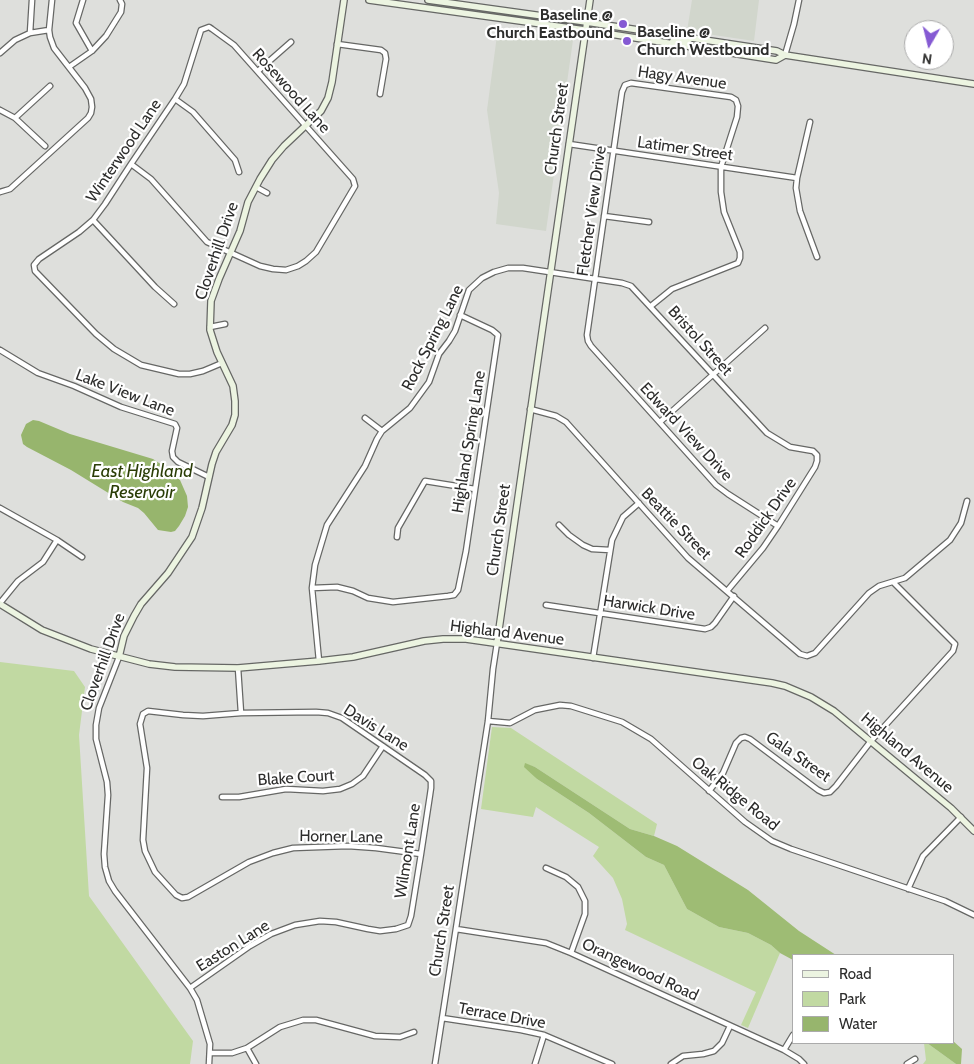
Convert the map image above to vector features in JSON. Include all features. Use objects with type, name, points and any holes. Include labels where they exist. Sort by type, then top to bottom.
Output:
[{"type":"main road","name":"Cloverhill Drive","points":[[119,657],[124,636],[141,604],[168,573],[192,537],[202,508],[216,452],[232,425],[235,415],[233,386],[217,352],[210,327],[211,301],[240,231],[248,202],[256,187],[272,160],[320,111],[328,98],[344,0]]},
{"type":"main road","points":[[369,0],[585,30],[776,60],[785,55]]},
{"type":"main road","points":[[428,0],[777,51],[785,55],[974,84]]},
{"type":"main road","name":"Church Street","points":[[497,643],[590,0]]},
{"type":"main road","points":[[651,41],[663,39],[684,42],[690,38]]},
{"type":"main road","name":"Highland Avenue","points":[[0,604],[51,633],[91,650],[150,664],[175,667],[238,668],[319,661],[353,657],[424,641],[466,639],[756,680],[785,686],[823,704],[871,741],[961,817],[974,831]]},
{"type":"street","points":[[30,32],[32,0]]},
{"type":"street","points":[[0,192],[10,188],[88,118],[92,107],[91,99],[85,88],[54,48],[49,30],[52,0]]},
{"type":"street","points":[[83,0],[76,23],[92,50]]},
{"type":"street","points":[[69,68],[101,42],[118,18],[122,4],[120,0]]},
{"type":"street","points":[[785,55],[799,1]]},
{"type":"street","name":"Rosewood Lane","points":[[204,28],[212,28],[258,72],[353,179],[355,186],[316,252],[306,261],[286,270],[273,269],[260,266],[230,253]]},
{"type":"street","name":"Winterwood Lane","points":[[204,28],[199,33],[184,84],[105,204],[93,220],[79,232],[39,259],[34,265],[36,271],[96,334],[114,350],[141,366],[179,374],[190,374],[222,363]]},
{"type":"street","points":[[0,53],[15,40],[30,32],[49,30]]},
{"type":"street","points":[[258,72],[291,42]]},
{"type":"street","points":[[337,44],[381,50],[385,53],[386,59],[380,94]]},
{"type":"street","name":"Hagy Avenue","points":[[625,85],[631,83],[731,97],[736,100],[738,106],[737,117],[721,167]]},
{"type":"street","name":"Fletcher View Drive","points":[[588,341],[587,335],[604,216],[622,92],[625,85]]},
{"type":"street","points":[[15,118],[50,86]]},
{"type":"street","points":[[175,99],[193,112],[235,160],[239,172]]},
{"type":"street","points":[[0,110],[15,118],[45,146]]},
{"type":"street","points":[[810,122],[797,178],[797,199],[817,257]]},
{"type":"street","name":"Latimer Street","points":[[569,144],[797,178]]},
{"type":"street","points":[[131,164],[151,180],[207,242],[230,253]]},
{"type":"street","points":[[651,306],[672,289],[738,263],[740,252],[724,212],[721,192],[721,167]]},
{"type":"street","name":"Cloverhill Drive","points":[[256,187],[267,193]]},
{"type":"street","points":[[604,216],[649,222]]},
{"type":"street","points":[[93,220],[154,287],[174,304]]},
{"type":"street","name":"Rock Spring Lane","points":[[319,661],[312,588],[312,578],[317,557],[327,525],[364,466],[377,439],[382,431],[410,408],[421,394],[439,354],[450,341],[455,331],[469,290],[482,278],[508,268],[550,272]]},
{"type":"street","name":"Bristol Street","points":[[550,272],[622,283],[630,286],[651,306],[767,433],[790,447],[813,451],[817,455]]},
{"type":"street","name":"Highland Spring Lane","points":[[312,588],[336,587],[353,591],[368,598],[393,602],[454,595],[458,590],[466,551],[498,335],[492,330],[460,315]]},
{"type":"street","points":[[210,327],[225,324]]},
{"type":"street","points":[[660,422],[765,328]]},
{"type":"street","name":"Edward View Drive","points":[[588,341],[716,485],[778,526]]},
{"type":"street","name":"Lake View Lane","points":[[0,350],[38,373],[74,386],[121,407],[175,424],[177,428],[172,451],[174,457],[178,462],[209,477]]},
{"type":"street","name":"Beattie Street","points":[[530,409],[550,414],[566,422],[688,558],[800,654],[807,656],[815,653],[869,593],[879,586],[894,582]]},
{"type":"street","points":[[366,418],[382,431]]},
{"type":"street","name":"Roddick Drive","points":[[727,591],[778,526],[815,467],[818,461],[817,455]]},
{"type":"street","points":[[397,537],[398,528],[425,481],[475,489]]},
{"type":"street","points":[[894,582],[905,578],[950,540],[960,524],[967,501]]},
{"type":"street","points":[[593,658],[610,550],[616,529],[623,517],[639,503]]},
{"type":"street","points":[[0,508],[57,540],[82,557]]},
{"type":"street","points":[[558,525],[582,545],[610,550]]},
{"type":"street","points":[[0,604],[18,581],[43,562],[57,540]]},
{"type":"street","name":"Gala Street","points":[[709,791],[722,773],[740,738],[750,739],[824,793],[830,792],[836,786],[871,741],[953,651],[955,644],[894,582]]},
{"type":"street","name":"Harwick Drive","points":[[546,605],[705,629],[715,623],[734,596]]},
{"type":"street","name":"Church Street","points":[[435,1064],[488,721],[497,643]]},
{"type":"street","name":"Cloverhill Drive","points":[[119,657],[99,708],[96,725],[96,739],[107,782],[108,795],[104,854],[105,868],[115,892],[190,988],[197,1000],[210,1044],[209,1064]]},
{"type":"street","points":[[238,668],[241,713]]},
{"type":"street","name":"Oak Ridge Road","points":[[488,721],[510,723],[535,710],[560,704],[603,716],[636,729],[651,739],[744,822],[772,841],[945,901],[974,916]]},
{"type":"street","name":"Davis Lane","points":[[182,898],[176,895],[155,872],[144,852],[147,768],[142,743],[141,717],[148,711],[193,716],[241,713],[316,712],[328,714],[342,718],[431,781]]},
{"type":"street","name":"Blake Court","points":[[222,797],[239,797],[286,789],[323,791],[340,789],[352,784],[363,776],[383,746]]},
{"type":"street","name":"Wilmont Lane","points":[[408,925],[421,854],[431,781]]},
{"type":"street","points":[[908,889],[922,856],[961,817]]},
{"type":"street","name":"Horner Lane","points":[[182,898],[188,898],[250,862],[293,848],[348,846],[421,854]]},
{"type":"street","points":[[546,868],[566,877],[578,887],[585,902],[585,914],[572,953]]},
{"type":"street","name":"Easton Lane","points":[[190,988],[270,934],[295,925],[320,921],[336,922],[380,931],[408,925]]},
{"type":"street","name":"Orangewood Road","points":[[456,929],[546,943],[572,953],[784,1050],[804,1064]]},
{"type":"street","name":"Terrace Drive","points":[[442,1018],[521,1030],[544,1036],[612,1064]]},
{"type":"street","points":[[210,1053],[232,1053],[247,1048],[280,1027],[303,1020],[322,1022],[375,1036],[400,1036],[414,1032]]},
{"type":"street","points":[[671,1064],[683,1056],[714,1051],[722,1043],[730,1026]]},
{"type":"street","points":[[535,1064],[544,1036]]},
{"type":"street","points":[[784,1050],[792,1037]]},
{"type":"street","points":[[247,1048],[256,1064]]},
{"type":"street","points":[[907,1064],[915,1059]]},
{"type":"shaded area","points":[[692,0],[759,0],[754,41],[687,31]]},
{"type":"shaded area","points":[[498,28],[573,40],[546,231],[496,224],[499,193],[487,110]]},
{"type":"shaded area","points":[[525,763],[535,767],[630,829],[654,836],[677,846],[748,890],[799,931],[834,954],[792,954],[792,959],[771,945],[748,933],[719,927],[687,909],[664,865],[646,857],[589,813],[537,779],[524,767]]},
{"type":"shaded area","points":[[954,1042],[962,1049],[961,1064],[956,1064],[928,1044],[954,1044]]},
{"type":"green space","points":[[0,662],[74,671],[85,687],[79,735],[89,896],[193,1041],[190,1064],[0,1064]]},
{"type":"green space","points":[[492,727],[511,728],[657,824],[654,836],[630,829],[535,767],[525,764],[537,779],[589,813],[646,857],[664,865],[687,909],[719,927],[748,933],[771,945],[780,953],[748,1028],[741,1025],[756,992],[625,930],[627,924],[622,899],[613,878],[593,856],[599,847],[536,807],[533,817],[481,809]]},
{"type":"green space","points":[[924,1044],[928,1044],[956,1064],[923,1064],[926,1060]]},
{"type":"water","name":"East Highland Reservoir","points":[[33,420],[70,434],[153,459],[168,469],[180,480],[187,496],[188,507],[179,526],[175,531],[171,532],[158,530],[138,508],[123,502],[71,470],[27,447],[23,444],[21,435],[26,424]]},
{"type":"place","name":"Baseline @ Church Eastbound","points":[[623,24]]},
{"type":"place","name":"Baseline @ Church Westbound","points":[[627,41]]}]
